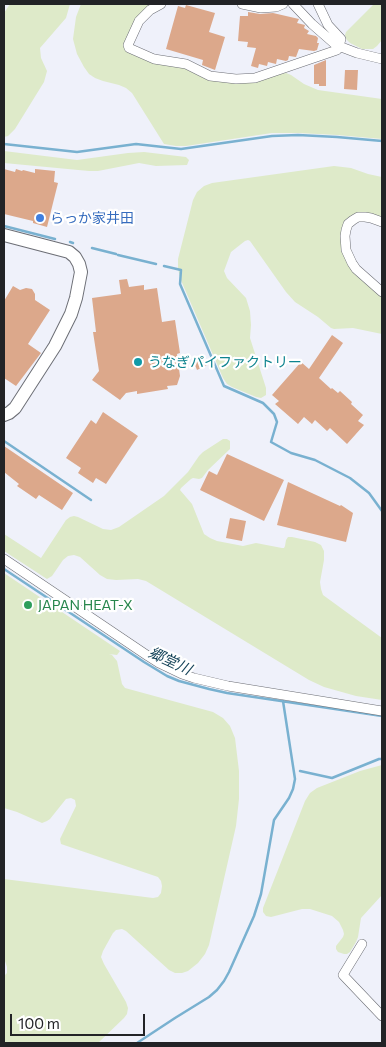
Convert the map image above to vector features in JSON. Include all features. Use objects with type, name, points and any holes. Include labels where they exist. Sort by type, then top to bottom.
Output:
[{"type":"street","points":[[161,4],[150,10],[140,21],[128,46],[129,48],[154,59],[186,64],[210,76],[236,79],[255,78],[337,50],[341,40],[332,31],[318,4]]},
{"type":"street","points":[[242,4],[268,8],[283,4]]},
{"type":"street","points":[[293,4],[326,37],[339,46],[382,59]]},
{"type":"street","points":[[382,222],[371,218],[358,217],[348,224],[345,236],[346,250],[352,263],[356,269],[382,292]]},
{"type":"street","points":[[4,235],[69,252],[75,257],[81,272],[71,314],[55,346],[14,408],[4,415]]},
{"type":"street","points":[[4,559],[148,656],[182,674],[228,686],[382,710]]},
{"type":"street","points":[[362,944],[344,975],[382,1016]]},
{"type":"green space","points":[[10,4],[70,4],[66,18],[40,48],[41,58],[47,71],[44,82],[15,129],[8,136],[4,137],[4,13]]},
{"type":"green space","points":[[81,4],[152,4],[136,19],[124,44],[124,49],[153,63],[184,68],[209,80],[286,73],[318,90],[382,99],[382,139],[337,135],[272,133],[186,146],[164,144],[132,93],[119,85],[95,78],[84,67],[77,54],[73,39],[76,17]]},
{"type":"green space","points":[[374,4],[382,4],[382,40],[373,49],[362,49],[350,43],[345,35]]},
{"type":"green space","points":[[4,151],[77,160],[144,152],[186,157],[189,160],[187,165],[156,166],[139,163],[89,171],[4,163]]},
{"type":"green space","points":[[334,166],[351,168],[382,177],[382,218],[346,222],[354,271],[382,296],[382,334],[353,328],[331,328],[295,302],[250,241],[245,241],[231,252],[224,271],[227,278],[246,298],[250,311],[250,338],[266,388],[266,395],[261,398],[256,397],[232,387],[223,378],[180,278],[178,259],[193,200],[197,192],[204,186],[212,183]]},
{"type":"green space","points":[[223,439],[230,441],[230,449],[202,478],[191,479],[180,490],[192,504],[204,534],[217,541],[243,546],[256,543],[284,548],[288,537],[315,542],[321,545],[324,551],[320,582],[323,595],[382,638],[382,700],[356,696],[324,687],[309,680],[146,581],[138,579],[107,579],[80,557],[74,555],[68,556],[63,560],[52,576],[47,579],[4,551],[4,534],[41,558],[66,520],[74,516],[103,529],[111,530],[119,527],[164,496],[188,472],[203,452]]},
{"type":"green space","points":[[4,573],[120,651],[117,655],[109,654],[117,661],[122,684],[125,688],[213,712],[223,718],[230,726],[235,738],[239,771],[239,799],[236,826],[209,945],[205,954],[188,971],[175,973],[169,970],[126,931],[122,929],[116,930],[101,957],[128,1008],[124,1018],[98,1043],[4,1043],[4,976],[7,973],[7,967],[4,958],[4,879],[153,898],[158,897],[161,893],[161,881],[158,877],[61,844],[60,839],[76,806],[75,800],[71,798],[66,799],[50,819],[42,823],[4,808]]},
{"type":"green space","points":[[382,765],[382,895],[361,918],[356,942],[350,952],[344,954],[336,949],[336,946],[343,937],[343,930],[339,922],[332,916],[310,909],[302,909],[271,917],[266,916],[263,908],[305,801],[310,793],[317,788],[360,771]]},
{"type":"building","points":[[186,5],[215,13],[209,32],[225,37],[215,70],[202,65],[203,60],[166,49],[178,6],[185,8]]},
{"type":"building","points":[[248,12],[260,14],[273,13],[299,19],[297,23],[305,25],[304,28],[309,31],[307,34],[318,38],[317,50],[299,49],[296,57],[289,56],[286,61],[277,59],[276,64],[268,62],[267,66],[259,64],[258,68],[251,66],[256,48],[247,47],[248,42],[238,41],[240,16],[248,16]]},
{"type":"building","points":[[326,60],[326,86],[319,86],[319,84],[314,84],[314,65]]},
{"type":"building","points":[[345,70],[358,70],[357,90],[344,89]]},
{"type":"building","points":[[4,169],[15,172],[16,169],[35,173],[35,169],[55,171],[54,182],[58,183],[47,227],[33,223],[33,221],[4,214]]},
{"type":"building","points":[[127,279],[129,287],[144,285],[144,290],[157,288],[162,322],[175,320],[180,353],[177,354],[180,376],[177,385],[167,386],[168,389],[137,394],[137,391],[126,393],[120,400],[92,380],[99,371],[93,332],[96,332],[92,298],[121,294],[119,280]]},
{"type":"building","points":[[13,286],[20,290],[32,289],[35,294],[35,300],[50,310],[28,344],[41,353],[16,386],[4,378],[4,301]]},
{"type":"building","points":[[332,335],[343,343],[319,378],[331,389],[338,393],[340,391],[363,415],[358,421],[364,425],[347,444],[330,428],[327,431],[315,420],[312,424],[304,417],[298,424],[275,404],[279,401],[272,395],[301,362],[309,369]]},
{"type":"building","points":[[203,355],[207,365],[197,370],[193,360]]},
{"type":"building","points":[[103,412],[138,436],[106,484],[96,478],[93,483],[78,473],[81,468],[66,458],[91,420],[96,424]]},
{"type":"building","points":[[4,446],[73,493],[62,510],[39,495],[36,499],[17,486],[19,484],[4,472]]},
{"type":"building","points":[[227,454],[284,480],[264,521],[200,490],[209,471],[217,475]]},
{"type":"building","points":[[288,482],[341,505],[353,513],[346,542],[277,525]]},
{"type":"building","points":[[230,518],[246,521],[242,541],[226,538]]},
{"type":"waterway","points":[[4,144],[77,152],[136,144],[181,149],[272,136],[298,135],[382,141]]},
{"type":"waterway","points":[[4,226],[55,239]]},
{"type":"waterway","points":[[92,248],[116,254]]},
{"type":"waterway","points":[[118,255],[156,264]]},
{"type":"waterway","points":[[164,266],[181,270],[180,284],[224,386],[263,403],[274,414],[277,422],[271,442],[291,453],[315,460],[350,478],[369,493],[382,511]]},
{"type":"waterway","points":[[4,441],[91,500]]},
{"type":"waterway","name":"郷堂川","points":[[4,569],[144,662],[179,681],[227,693],[382,716]]},
{"type":"waterway","points":[[137,1043],[217,990],[229,972],[254,916],[261,894],[274,820],[289,798],[295,779],[283,701]]},
{"type":"waterway","points":[[300,771],[332,778],[382,759]]},
{"type":"place","name":"らっか家井田","points":[[40,218]]},
{"type":"place","name":"うなぎパイファクトリー","points":[[138,362]]},
{"type":"place","name":"JAPAN HEAT-X","points":[[28,605]]}]
